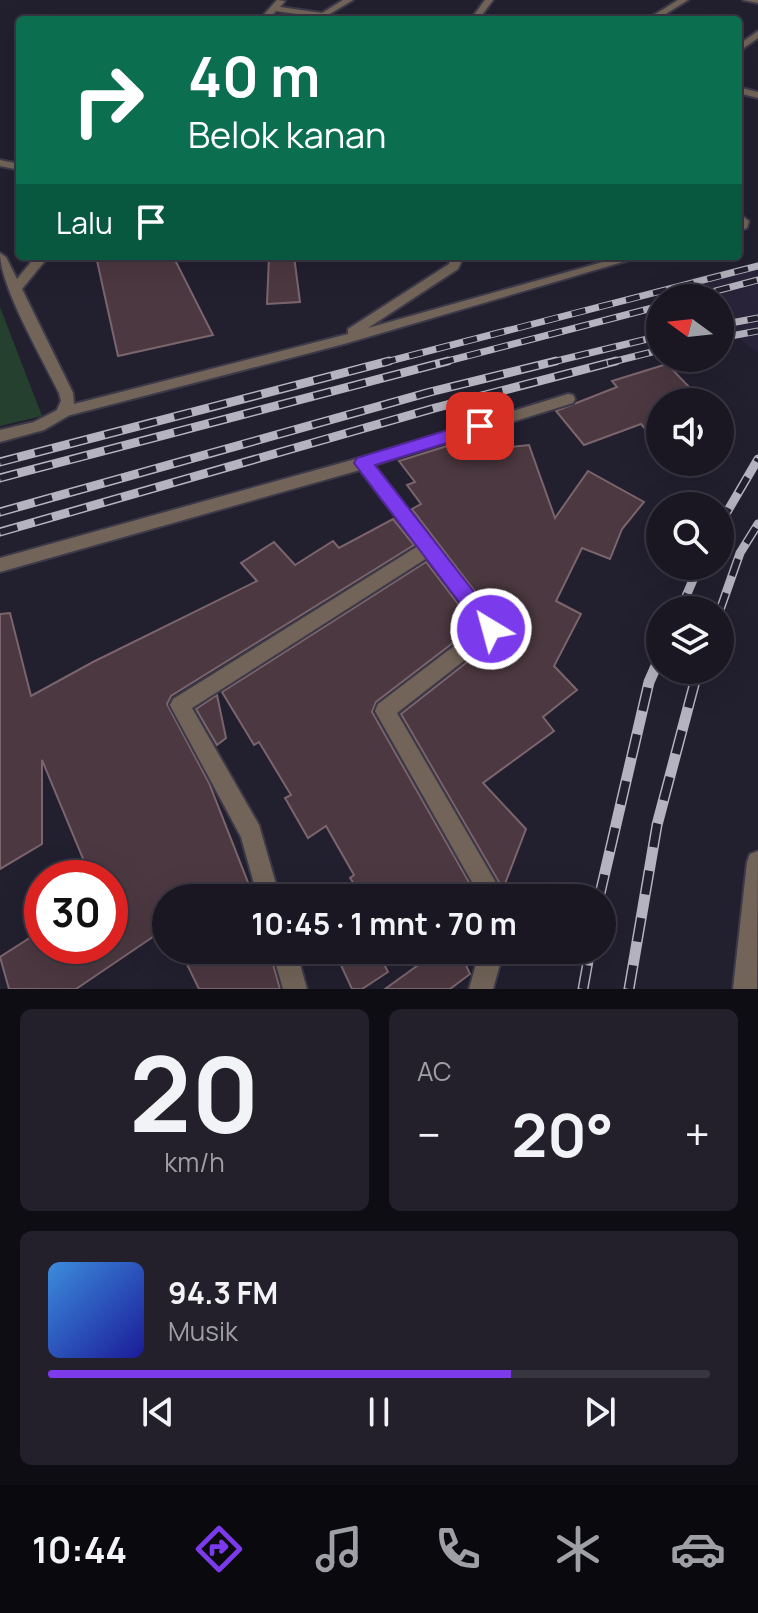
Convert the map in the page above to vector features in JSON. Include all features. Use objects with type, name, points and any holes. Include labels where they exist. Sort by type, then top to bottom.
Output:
[{"type":"street","points":[[267,16],[282,0]]},
{"type":"street","points":[[274,8],[323,16],[349,0]]},
{"type":"street","points":[[657,16],[684,0]]},
{"type":"street","points":[[747,0],[758,1]]},
{"type":"street","points":[[0,257],[66,393],[68,401],[63,412]]},
{"type":"street","points":[[14,290],[40,260]]},
{"type":"street","points":[[339,341],[454,266],[456,260]]},
{"type":"street","points":[[0,436],[39,426],[63,412],[339,341],[623,260]]},
{"type":"street","points":[[0,565],[363,463],[568,399]]},
{"type":"street","points":[[363,463],[491,629],[385,711],[486,884]]},
{"type":"street","points":[[265,884],[251,833],[180,705],[429,548]]},
{"type":"street","points":[[745,989],[757,875]]},
{"type":"street","points":[[288,964],[295,989]]},
{"type":"street","points":[[481,989],[488,964]]},
{"type":"shaded area","points":[[758,262],[758,352],[734,331],[734,284],[696,284],[691,278]]},
{"type":"green space","points":[[0,307],[42,416],[0,426]]},
{"type":"building","points":[[97,260],[175,260],[213,335],[118,356]]},
{"type":"building","points":[[269,260],[295,260],[300,302],[267,304]]},
{"type":"building","points":[[646,370],[675,372],[690,388],[646,388],[646,430],[641,424],[584,445],[556,411],[617,387],[612,381]]},
{"type":"building","points":[[529,445],[555,518],[588,471],[644,502],[622,529],[610,559],[582,548],[556,601],[581,614],[554,666],[577,690],[543,717],[554,731],[483,783],[526,829],[505,884],[500,884],[401,714],[499,637],[502,627],[412,509],[421,504],[407,485],[415,482],[399,461],[447,446],[453,453]]},
{"type":"building","points":[[393,519],[414,545],[171,696],[167,704],[209,783],[249,884],[152,884],[152,937],[128,954],[128,860],[84,860],[42,760],[42,844],[0,869],[0,614],[10,613],[31,696],[257,581],[241,563],[274,542],[295,565],[333,541],[339,548]]},
{"type":"building","points":[[426,562],[475,626],[376,702],[372,712],[470,884],[354,884],[350,878],[354,875],[326,826],[308,838],[285,798],[291,795],[259,742],[254,745],[222,692]]},
{"type":"building","points":[[217,695],[226,738],[217,745],[196,709]]},
{"type":"building","points":[[24,942],[24,964],[113,964],[76,989],[9,989],[0,957]]},
{"type":"building","points":[[187,964],[273,964],[280,989],[199,989]]},
{"type":"building","points":[[340,964],[384,964],[388,972],[362,989],[352,989]]},
{"type":"building","points":[[420,964],[465,964],[470,974],[450,989],[385,989]]},
{"type":"railway","points":[[382,363],[758,266]]},
{"type":"railway","points":[[734,286],[758,280]]},
{"type":"railway","points":[[440,363],[646,310]]},
{"type":"railway","points":[[734,322],[758,318]]},
{"type":"railway","points":[[734,335],[758,331]]},
{"type":"railway","points":[[548,363],[646,339]]},
{"type":"railway","points":[[616,361],[646,354]]},
{"type":"railway","points":[[0,462],[389,361]]},
{"type":"railway","points":[[0,478],[448,361]]},
{"type":"railway","points":[[0,512],[430,392],[556,361]]},
{"type":"railway","points":[[0,532],[435,408],[616,361]]},
{"type":"railway","points":[[608,363],[616,361]]},
{"type":"railway","points":[[734,500],[758,459]]},
{"type":"railway","points":[[725,596],[740,553],[758,524]]},
{"type":"railway","points":[[686,596],[693,580]]},
{"type":"railway","points":[[602,884],[649,684]]},
{"type":"railway","points":[[629,989],[657,825],[694,684]]},
{"type":"railway","points":[[583,989],[587,964]]},
{"type":"route","points":[[480,426],[363,463],[491,629]]}]
